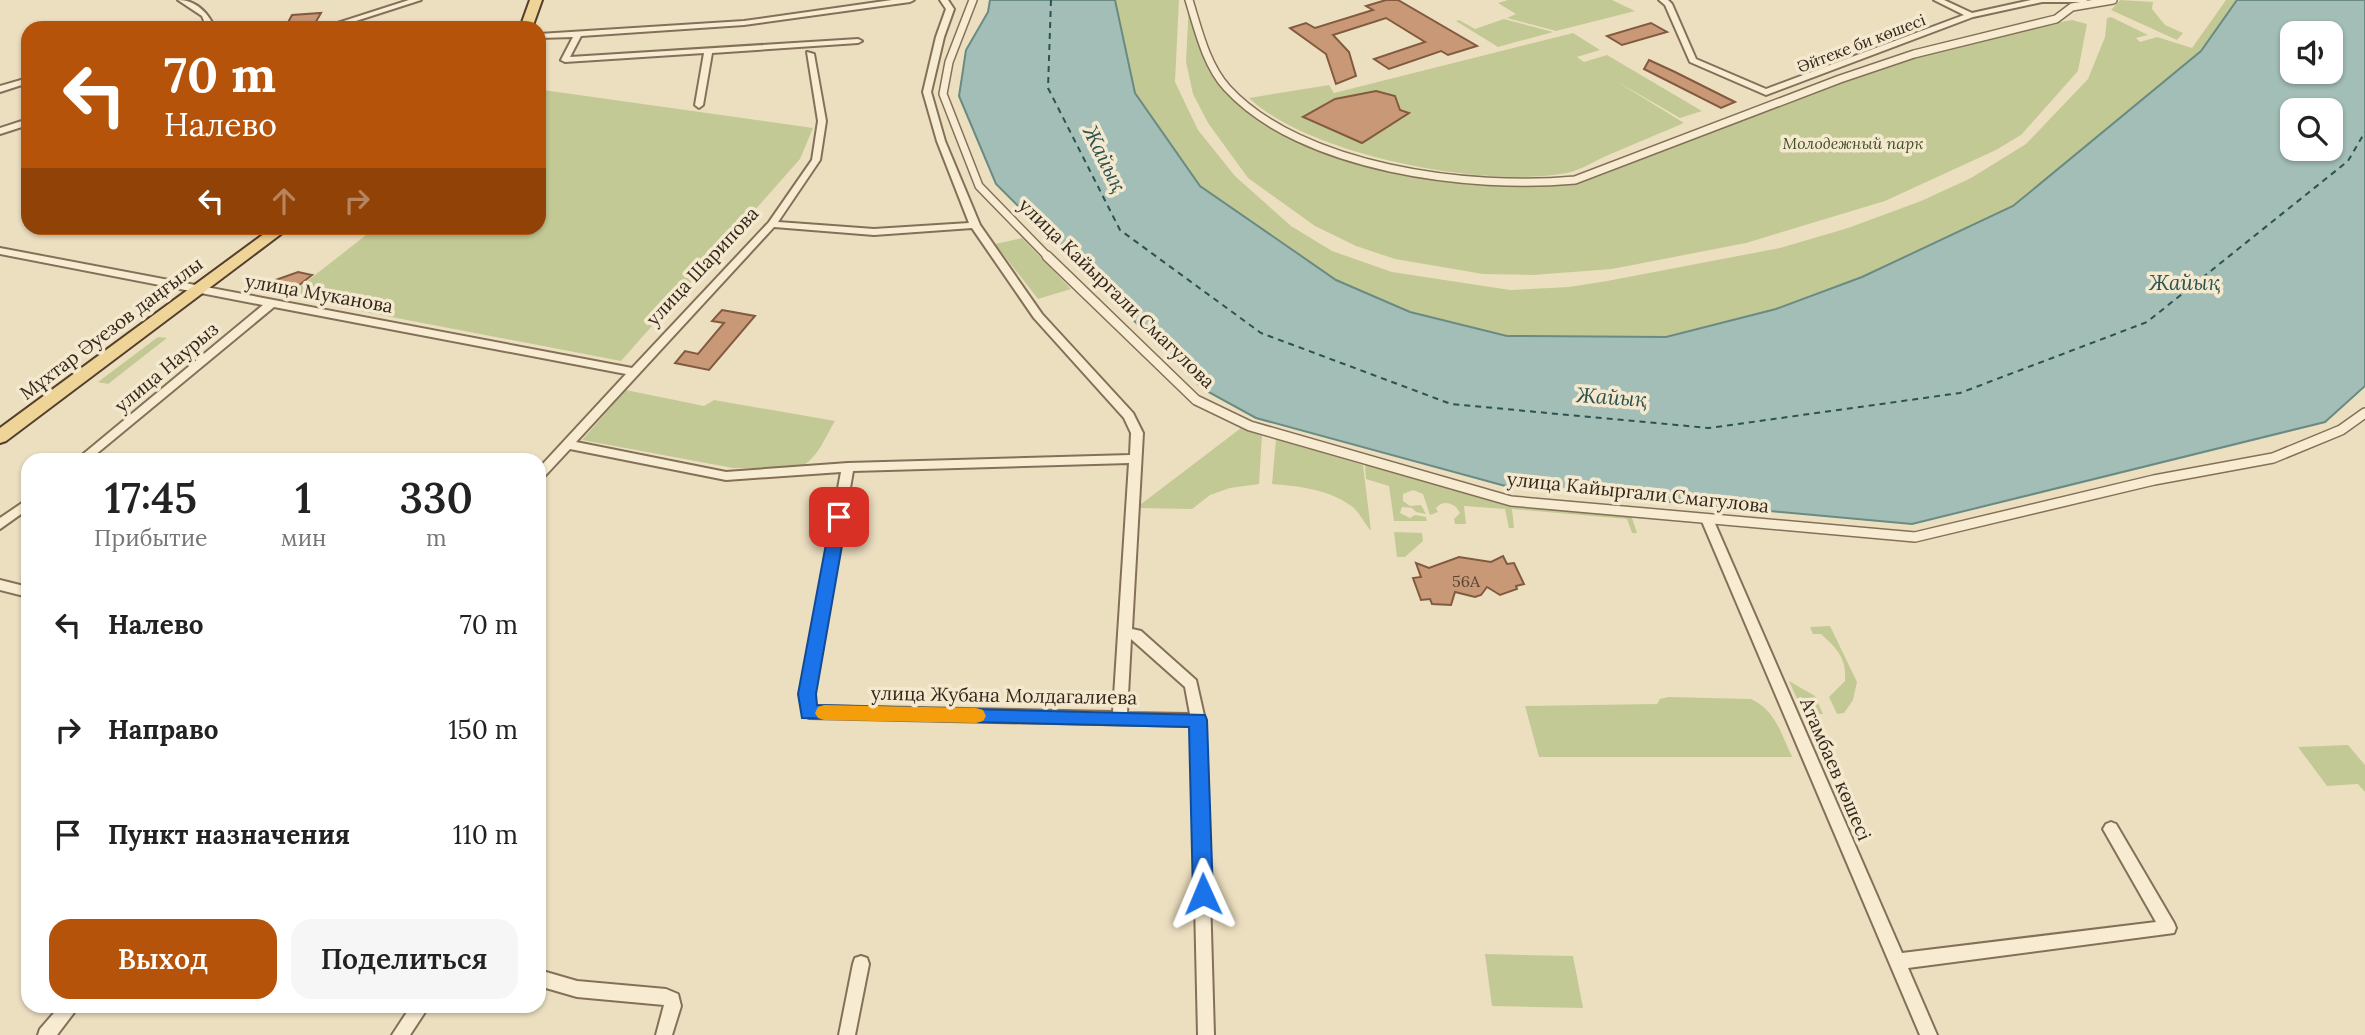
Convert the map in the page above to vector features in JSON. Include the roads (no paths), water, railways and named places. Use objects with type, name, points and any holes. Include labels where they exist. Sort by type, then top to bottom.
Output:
[{"type":"main road","points":[[528,21],[536,0]]},
{"type":"main road","name":"Мұхтар Әуезов даңғылы","points":[[4,430],[272,235]]},
{"type":"street","points":[[182,0],[205,15],[206,21]]},
{"type":"street","points":[[349,21],[417,0]]},
{"type":"street","points":[[546,36],[771,21],[838,12],[862,5],[910,0]]},
{"type":"street","points":[[944,0],[950,9],[940,37],[927,93],[941,141],[975,225],[1038,316],[1129,416],[1137,433],[1119,719]]},
{"type":"street","name":"улица Кайыргали Смагулова","points":[[973,0],[949,62],[943,94],[979,186],[1081,290],[1196,400],[1250,426],[1495,498],[1915,537],[2154,480],[2273,458],[2342,430],[2365,413]]},
{"type":"street","points":[[1189,0],[1211,66],[1223,82],[1251,108],[1291,134],[1362,160],[1424,174],[1492,182],[1541,184],[1575,180],[1785,98],[1914,54],[2056,19],[2072,7],[2113,0]]},
{"type":"street","points":[[1662,0],[1668,4],[1693,60],[1760,91],[1772,92]]},
{"type":"street","points":[[1938,0],[1971,15]]},
{"type":"street","name":"Әйтеке би көшесі","points":[[1772,92],[1971,15],[2042,0],[2084,0]]},
{"type":"street","points":[[578,34],[565,60],[858,41]]},
{"type":"street","points":[[699,105],[708,52]]},
{"type":"street","name":"улица Шарипова","points":[[546,467],[772,224],[816,160],[822,121],[810,54]]},
{"type":"street","points":[[0,89],[21,82]]},
{"type":"street","points":[[0,131],[21,124]]},
{"type":"street","points":[[772,224],[874,232],[975,225]]},
{"type":"street","name":"улица Муканова","points":[[0,251],[632,372]]},
{"type":"street","name":"улица Наурыз","points":[[90,453],[273,302]]},
{"type":"street","points":[[566,444],[726,476],[848,467],[1135,459]]},
{"type":"street","name":"улица Жубана Молдагалиева","points":[[848,467],[807,694],[809,712],[1198,720]]},
{"type":"street","points":[[0,526],[21,508]]},
{"type":"street","name":"Атамбаев көшесі","points":[[1707,519],[1929,1035]]},
{"type":"street","points":[[0,585],[21,590]]},
{"type":"street","points":[[1126,633],[1136,635],[1191,684],[1198,720],[1206,1035]]},
{"type":"street","points":[[1898,961],[2168,928],[2111,829]]},
{"type":"street","points":[[847,1035],[861,964]]},
{"type":"street","points":[[546,980],[577,989],[666,997],[672,1000],[673,1006],[664,1035]]},
{"type":"street","points":[[46,1035],[65,1013]]},
{"type":"street","points":[[400,1035],[416,1013]]},
{"type":"water","name":"Жайық","points":[[990,0],[1115,0],[1135,93],[1200,186],[1336,280],[1410,312],[1507,336],[1666,337],[1776,309],[1862,277],[2013,206],[2201,51],[2237,0],[2365,0],[2365,386],[2325,422],[1912,524],[1509,487],[1256,418],[1203,389],[996,184],[959,96],[966,50],[988,12]]},
{"type":"park label","name":"Молодежный парк","points":[[1853,143]]}]
